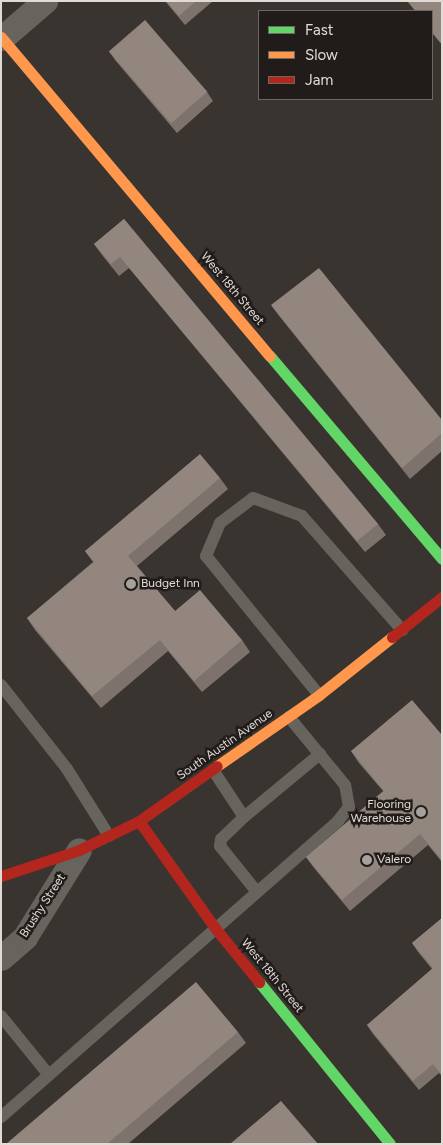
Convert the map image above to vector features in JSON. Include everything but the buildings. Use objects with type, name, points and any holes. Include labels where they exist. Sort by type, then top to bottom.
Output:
[{"type":"street","points":[[2,38],[45,1]]},
{"type":"street","name":"West 18th Street","points":[[2,38],[442,559]]},
{"type":"street","name":"South Austin Avenue","points":[[1,876],[79,850],[139,821],[319,695],[442,597]]},
{"type":"street","name":"West 18th Street","points":[[139,821],[215,928],[390,1144]]},
{"type":"street","name":"Brushy Street","points":[[1,958],[25,937],[79,850]]},
{"type":"lane","points":[[319,695],[206,556],[220,522],[253,498],[302,516],[402,630]]},
{"type":"lane","points":[[1,686],[67,769],[109,836]]},
{"type":"lane","points":[[1,1117],[338,822],[348,807],[345,785],[289,717]]},
{"type":"lane","points":[[257,892],[220,846],[221,839],[244,817],[320,754]]},
{"type":"lane","points":[[213,770],[244,817]]},
{"type":"lane","points":[[1,1016],[49,1075]]},
{"type":"traffic: fast","points":[[270,356],[442,559]]},
{"type":"traffic: fast","points":[[259,982],[390,1144]]},
{"type":"traffic: slow","points":[[1,37],[270,356]]},
{"type":"traffic: slow","points":[[217,766],[319,695],[392,637]]},
{"type":"traffic: jam","points":[[392,637],[442,597]]},
{"type":"traffic: jam","points":[[1,876],[79,850],[139,821],[217,766]]},
{"type":"traffic: jam","points":[[139,821],[215,928],[259,982]]},
{"type":"place","name":"Budget Inn","points":[[131,584]]},
{"type":"place","name":"Flooring Warehouse","points":[[421,812]]},
{"type":"place","name":"Valero","points":[[367,860]]}]
